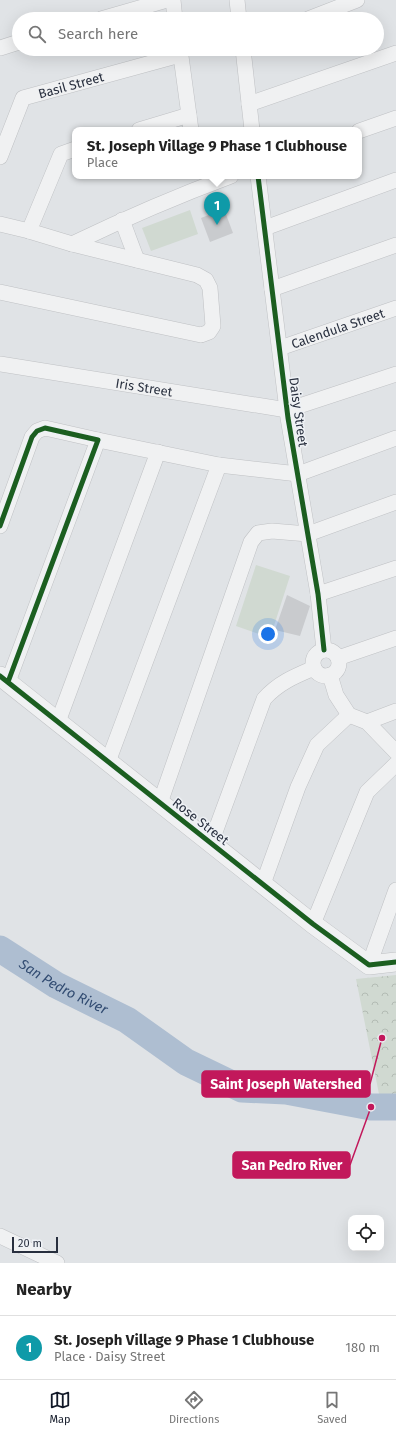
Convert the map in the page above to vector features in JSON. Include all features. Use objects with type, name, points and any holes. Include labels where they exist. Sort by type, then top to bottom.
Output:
[{"type":"street","points":[[125,12],[167,0]]},
{"type":"street","points":[[173,0],[174,12]]},
{"type":"street","points":[[237,0],[238,12]]},
{"type":"street","points":[[326,12],[357,0]]},
{"type":"street","points":[[0,48],[12,44]]},
{"type":"street","points":[[249,104],[396,53]]},
{"type":"street","name":"Basil Street","points":[[0,157],[22,98],[166,56]]},
{"type":"street","points":[[181,56],[191,127]]},
{"type":"street","points":[[244,56],[252,127]]},
{"type":"street","points":[[149,127],[189,115]]},
{"type":"street","points":[[362,130],[396,118]]},
{"type":"street","points":[[29,231],[61,154],[72,151]]},
{"type":"street","points":[[72,244],[198,182],[214,179]]},
{"type":"street","name":"Daisy Street","points":[[258,179],[288,410],[318,594],[324,650]]},
{"type":"street","points":[[265,228],[396,180]]},
{"type":"street","points":[[122,220],[138,260]]},
{"type":"street","points":[[0,224],[72,244],[198,275],[206,280],[210,288],[213,326],[209,332],[201,335],[0,292]]},
{"type":"street","points":[[272,289],[396,245]]},
{"type":"street","name":"Calendula Street","points":[[280,348],[396,308]]},
{"type":"street","name":"Iris Street","points":[[0,364],[288,410]]},
{"type":"street","points":[[288,410],[396,374]]},
{"type":"street","points":[[0,526],[32,437],[37,431],[45,428],[219,464],[298,474],[396,438]]},
{"type":"street","points":[[4,679],[98,440]]},
{"type":"street","points":[[58,722],[158,452]]},
{"type":"street","points":[[108,762],[219,464]]},
{"type":"street","points":[[160,803],[251,542],[258,533],[272,531],[308,534],[396,502]]},
{"type":"street","points":[[318,594],[396,568]]},
{"type":"street","points":[[338,658],[396,638]]},
{"type":"street","points":[[324,650],[332,652],[338,658],[339,662],[337,670],[330,675],[319,674],[314,668],[313,664],[315,656],[317,653],[324,650]]},
{"type":"street","points":[[211,843],[264,699],[272,690],[283,682],[314,668]]},
{"type":"street","points":[[330,675],[336,695],[349,715],[367,722],[396,752]]},
{"type":"street","name":"Rose Street","points":[[4,679],[313,924],[369,965]]},
{"type":"street","points":[[367,722],[396,711]]},
{"type":"street","points":[[263,884],[298,787],[317,746],[349,715]]},
{"type":"street","points":[[313,924],[367,792],[396,764]]},
{"type":"street","points":[[396,890],[369,965],[396,962]]},
{"type":"street","points":[[0,1236],[57,1263]]},
{"type":"green space","points":[[190,210],[198,234],[151,251],[142,228]]},
{"type":"green space","points":[[256,565],[290,576],[270,638],[236,626]]},
{"type":"green space","points":[[396,975],[396,1096],[380,1099],[356,979]]},
{"type":"building","points":[[224,209],[233,233],[210,242],[201,218]]},
{"type":"building","points":[[287,595],[310,606],[300,636],[275,630]]},
{"type":"waterway","name":"San Pedro River","points":[[0,949],[56,985],[127,1020],[186,1062],[242,1089],[286,1091],[371,1107],[396,1107]]},
{"type":"cycle path","points":[[258,179],[288,418],[318,594],[324,650]]},
{"type":"cycle path","points":[[0,526],[32,437],[37,431],[45,428],[98,440],[8,682]]},
{"type":"cycle path","points":[[0,676],[313,924],[369,965],[396,962]]},
{"type":"place","name":"St. Joseph Village 9 Phase 1 Clubhouse","points":[[217,225]]},
{"type":"place","name":"Saint Joseph Watershed","points":[[382,1038]]},
{"type":"place","name":"San Pedro River","points":[[371,1107]]}]
